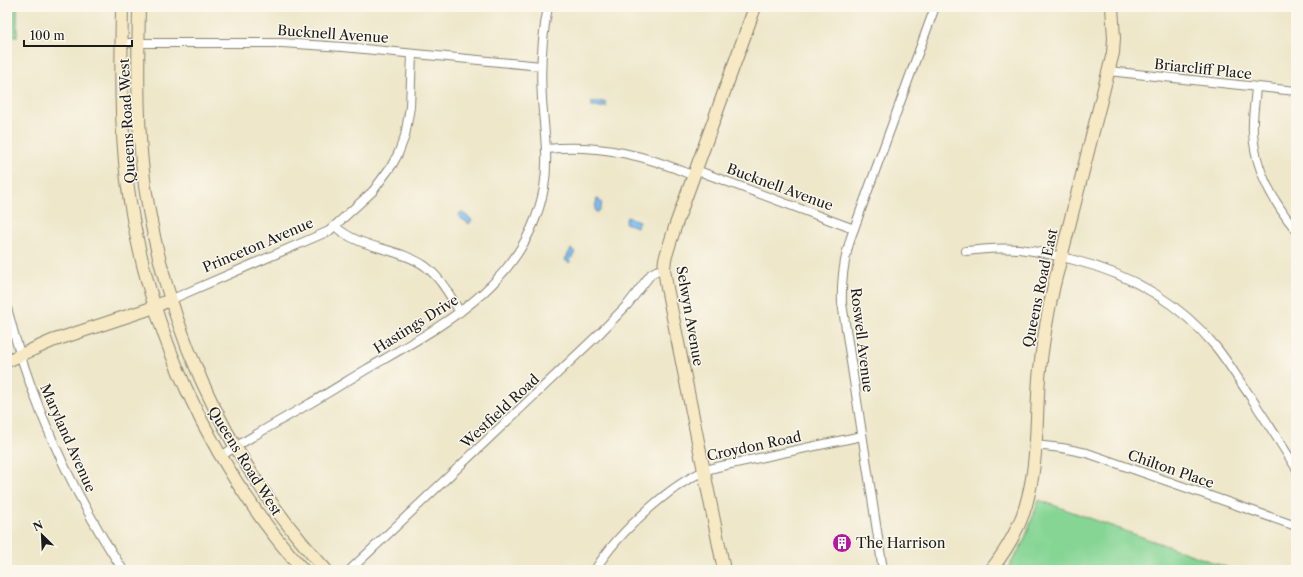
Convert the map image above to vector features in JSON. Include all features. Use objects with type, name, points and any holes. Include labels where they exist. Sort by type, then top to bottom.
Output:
[{"type":"street","name":"Queens Road West","points":[[122,7],[121,43],[123,128],[127,180],[139,247],[154,307],[171,353],[204,426],[242,490],[263,520],[303,570]]},
{"type":"street","name":"Queens Road West","points":[[139,7],[140,121],[143,169],[155,240],[170,300],[181,332],[202,382],[235,447],[275,508],[296,536],[326,570]]},
{"type":"street","name":"Hastings Drive","points":[[221,456],[428,334],[480,296],[514,259],[535,219],[542,196],[546,168],[541,66],[542,47],[548,7]]},
{"type":"street","name":"Selwyn Avenue","points":[[724,570],[664,269],[666,255],[755,7]]},
{"type":"street","name":"Roswell Avenue","points":[[883,570],[842,296],[842,275],[845,258],[854,229],[935,7]]},
{"type":"street","name":"Queens Road East","points":[[991,570],[1009,544],[1023,513],[1031,484],[1039,379],[1049,307],[1114,43],[1112,7]]},
{"type":"street","name":"Bucknell Avenue","points":[[121,43],[282,43],[342,47],[541,66]]},
{"type":"street","name":"Princeton Avenue","points":[[7,361],[59,338],[154,307],[325,233],[335,226],[374,189],[388,172],[398,154],[407,129],[410,111],[412,54]]},
{"type":"street","name":"Briarcliff Place","points":[[1108,71],[1296,91]]},
{"type":"street","points":[[1256,87],[1253,132],[1258,163],[1271,191],[1296,230]]},
{"type":"street","name":"Bucknell Avenue","points":[[546,149],[589,148],[625,153],[695,173],[854,229]]},
{"type":"street","points":[[335,226],[345,235],[423,265],[442,283],[460,312]]},
{"type":"street","points":[[966,251],[1011,248],[1036,251],[1090,264],[1133,281],[1165,300],[1189,319],[1225,358],[1296,468]]},
{"type":"street","name":"Westfield Road","points":[[350,570],[601,332],[628,304],[651,274],[664,269]]},
{"type":"street","name":"Maryland Avenue","points":[[7,308],[20,355],[41,414],[66,471],[96,526],[123,570]]},
{"type":"street","name":"Croydon Road","points":[[595,570],[611,547],[635,523],[668,494],[690,478],[704,471],[717,467],[862,436]]},
{"type":"street","name":"Chilton Place","points":[[1035,446],[1062,448],[1087,453],[1296,526]]},
{"type":"green space","points":[[7,7],[17,7],[17,36],[7,36]]},
{"type":"green space","points":[[1039,500],[1234,570],[1007,570],[1024,541]]},
{"type":"water","points":[[592,102],[606,102],[606,107],[592,107]]},
{"type":"water","points":[[597,199],[602,204],[600,210],[596,212],[595,209]]},
{"type":"water","points":[[461,212],[472,220],[469,224],[458,216]]},
{"type":"water","points":[[627,217],[639,221],[637,227],[625,223]]},
{"type":"water","points":[[571,249],[575,252],[569,263],[565,260]]},
{"type":"place","name":"The Harrison","points":[[842,543]]}]
